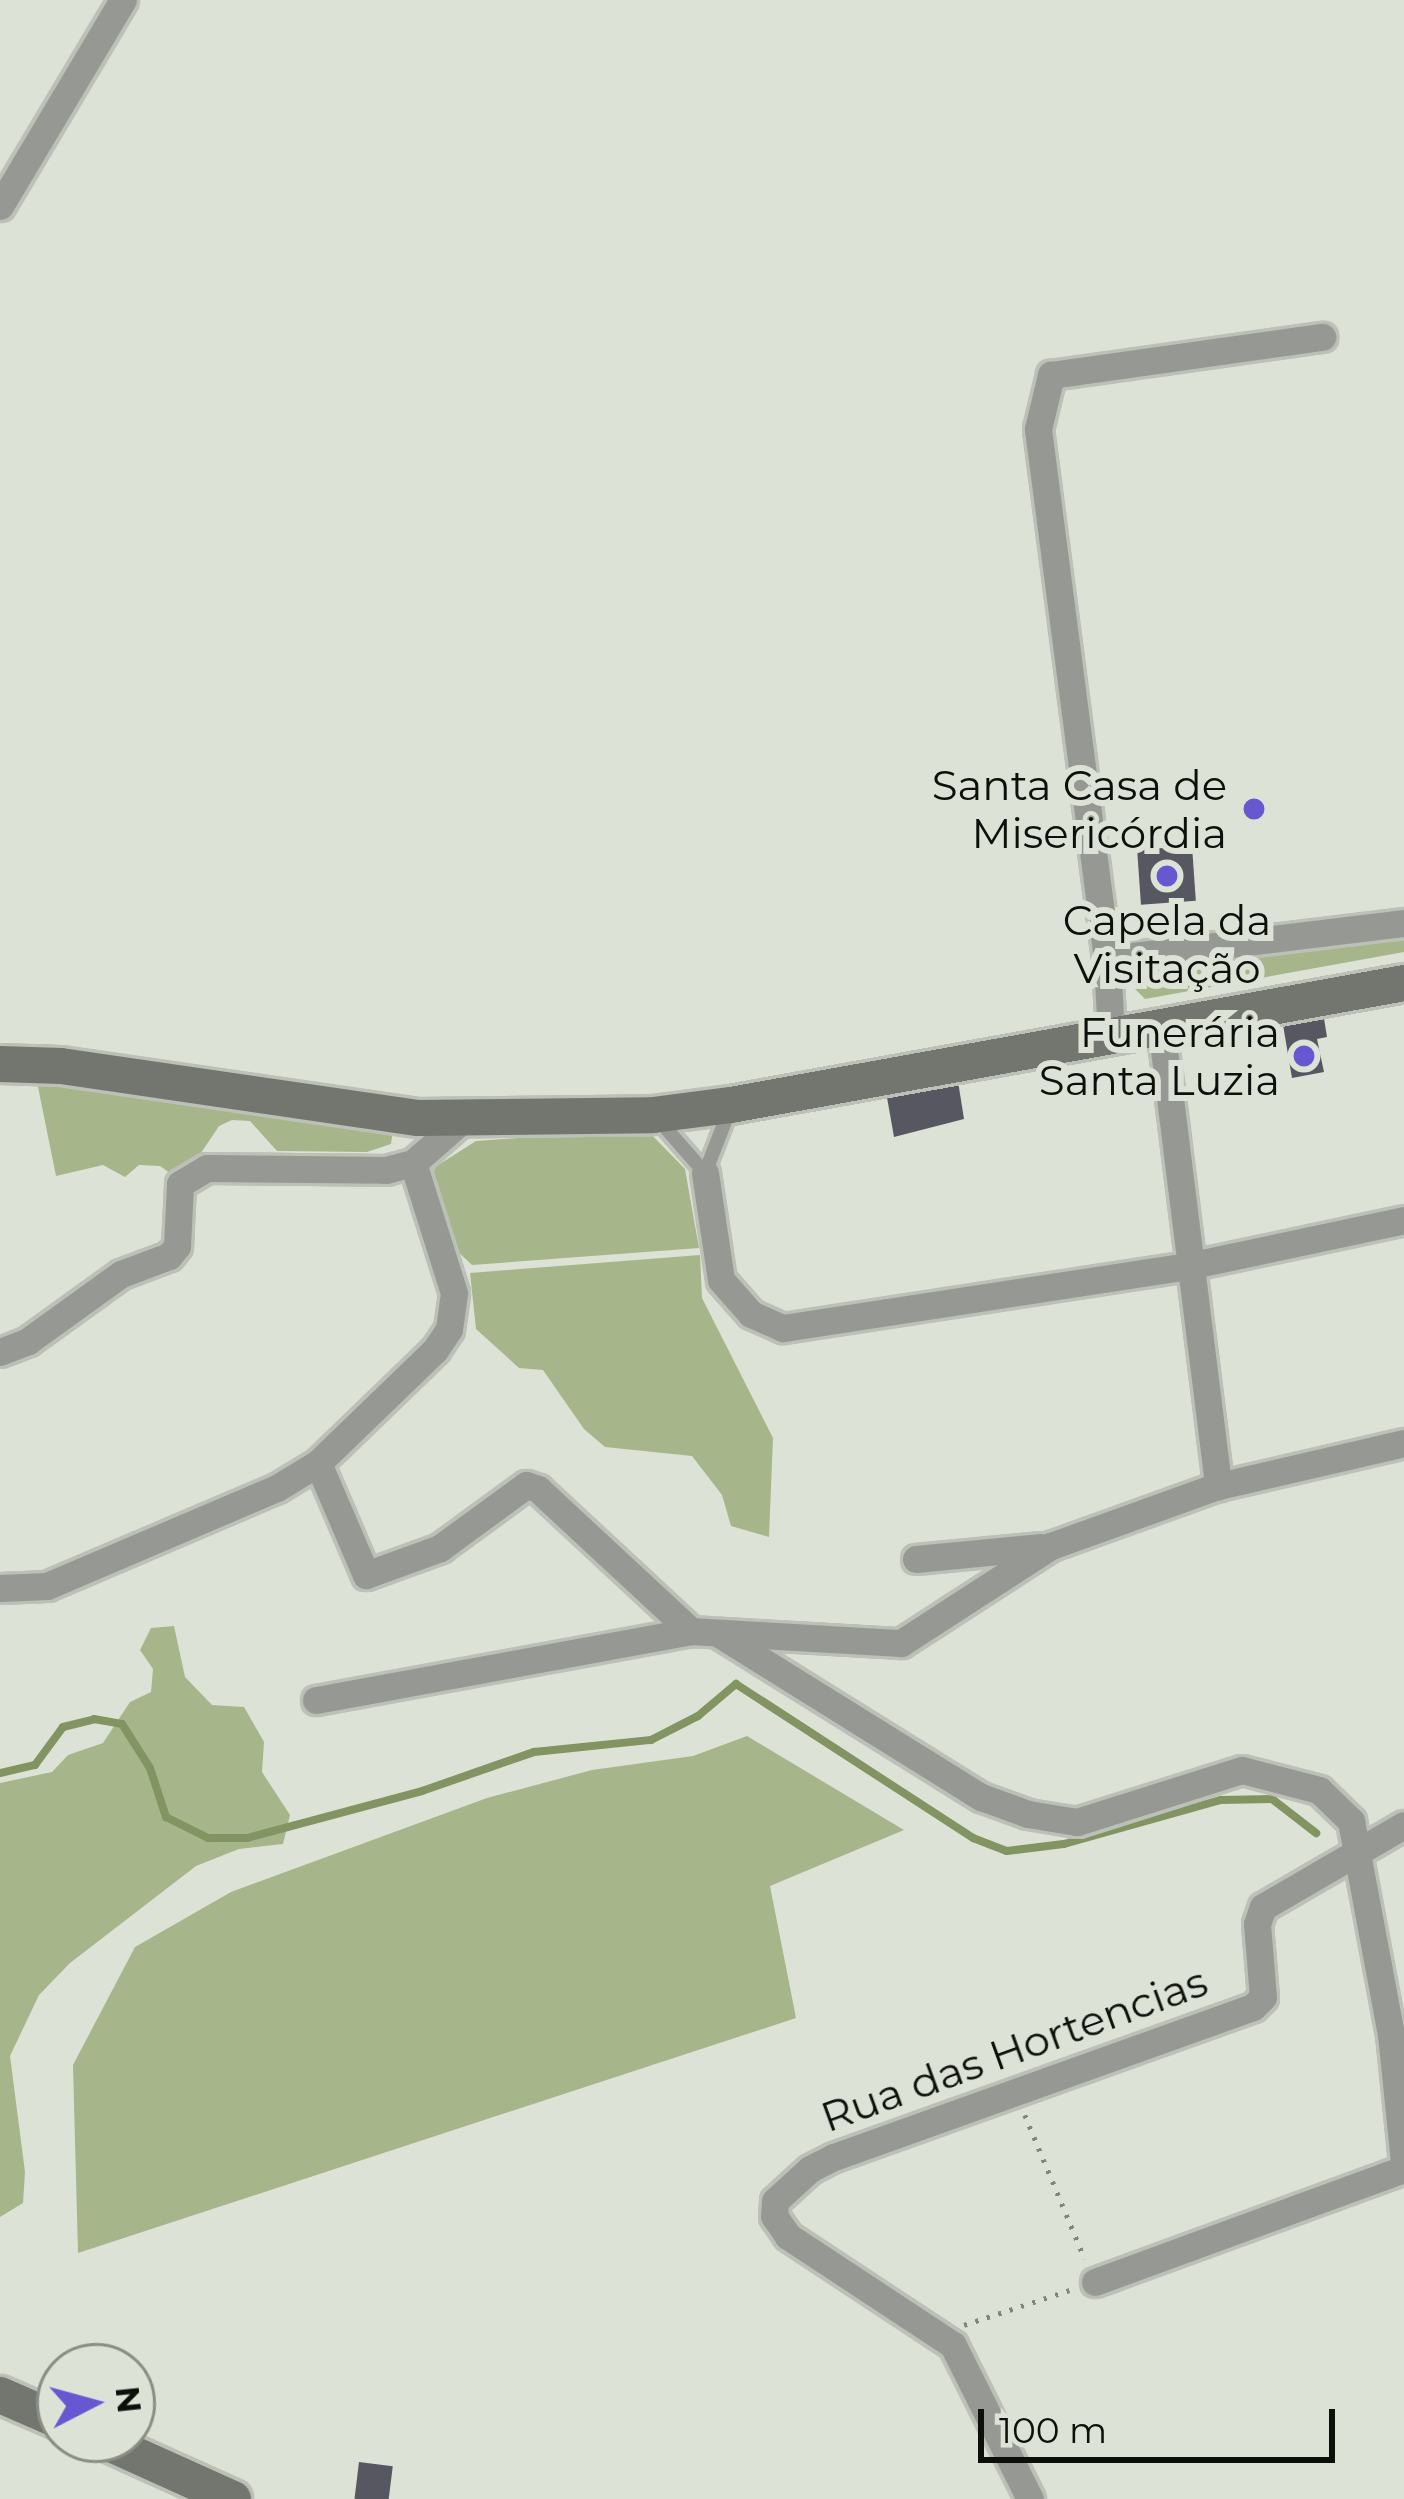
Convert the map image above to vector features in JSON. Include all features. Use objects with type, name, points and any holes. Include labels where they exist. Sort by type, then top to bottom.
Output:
[{"type":"street","points":[[0,206],[123,0]]},
{"type":"street","points":[[1111,1036],[1107,959],[1038,429],[1051,375],[1322,337]]},
{"type":"street","points":[[1107,959],[1404,923]]},
{"type":"street","points":[[0,1064],[61,1066],[461,1121],[653,1114],[731,1106],[1404,983]]},
{"type":"street","points":[[1161,1026],[1218,1486]]},
{"type":"street","points":[[0,1352],[28,1341],[121,1274],[170,1256],[177,1246],[181,1184],[207,1168],[386,1170],[412,1163],[461,1121]]},
{"type":"street","points":[[0,1588],[46,1586],[140,1550],[318,1463],[435,1350],[448,1329],[454,1293],[412,1163]]},
{"type":"street","points":[[705,1173],[722,1280],[751,1314],[784,1328],[1193,1265],[1404,1220]]},
{"type":"street","points":[[316,1700],[704,1632],[902,1643],[1051,1546],[1218,1486],[1404,1443]]},
{"type":"street","points":[[318,1463],[366,1575],[440,1548],[526,1485],[538,1490],[704,1632],[981,1797],[1012,1808],[1076,1822],[1242,1770],[1319,1790],[1351,1821],[1398,2033],[1404,2165],[1095,2282]]},
{"type":"street","points":[[916,1559],[1051,1546]]},
{"type":"street","name":"Rua das Hortencias","points":[[942,2332],[788,2236],[774,2211],[779,2194],[810,2169],[1253,2007],[1263,1997],[1257,1924],[1263,1907],[1404,1825]]},
{"type":"street","points":[[942,2332],[974,2382],[1030,2499]]},
{"type":"street","points":[[0,2395],[36,2411]]},
{"type":"street","points":[[153,2463],[233,2499]]},
{"type":"lane","points":[[653,1114],[705,1173],[731,1106]]},
{"type":"path","points":[[942,2332],[1095,2282],[1015,2091]]},
{"type":"green space","points":[[1404,931],[1404,952],[1145,999],[1134,988],[1143,966]]},
{"type":"green space","points":[[37,1082],[366,1124],[393,1130],[391,1144],[367,1152],[277,1151],[250,1121],[232,1120],[219,1126],[189,1171],[174,1176],[160,1166],[139,1165],[125,1177],[103,1165],[56,1176]]},
{"type":"green space","points":[[646,1129],[685,1169],[699,1248],[472,1265],[456,1250],[432,1181],[435,1167],[476,1141]]},
{"type":"green space","points":[[700,1255],[702,1298],[773,1438],[769,1537],[731,1526],[722,1495],[692,1456],[605,1447],[584,1429],[543,1370],[519,1368],[476,1329],[470,1273]]},
{"type":"green space","points":[[174,1626],[185,1677],[212,1705],[244,1707],[264,1742],[262,1772],[290,1815],[283,1844],[239,1849],[196,1866],[70,1963],[39,1995],[10,2056],[25,2172],[23,2203],[0,2217],[0,1783],[52,1772],[68,1755],[103,1743],[130,1702],[151,1692],[153,1669],[140,1650],[151,1628]]},
{"type":"green space","points":[[747,1736],[904,1830],[770,1886],[796,2018],[78,2253],[73,2065],[135,1947],[231,1892],[487,1798],[592,1770],[693,1756]]},
{"type":"building","name":"Capela da Visitação","points":[[1192,846],[1196,901],[1141,905],[1137,850]]},
{"type":"building","name":"Funerária Santa Luzia","points":[[1322,1006],[1327,1037],[1317,1039],[1324,1072],[1292,1078],[1281,1013]]},
{"type":"building","points":[[957,1075],[964,1119],[894,1137],[885,1086]]},
{"type":"building","points":[[359,2462],[393,2466],[389,2499],[354,2499]]},
{"type":"waterway","points":[[0,1773],[35,1765],[63,1727],[94,1719],[122,1724],[150,1768],[166,1817],[208,1838],[247,1838],[422,1791],[534,1752],[651,1740],[698,1716],[736,1684],[973,1838],[1007,1851],[1064,1844],[1221,1800],[1272,1799],[1316,1833]]},
{"type":"place","name":"Santa Casa de Misericórdia","points":[[1254,809]]},
{"type":"place","name":"Capela da Visitação","points":[[1167,876]]},
{"type":"place","name":"Funerária Santa Luzia","points":[[1304,1056]]}]
